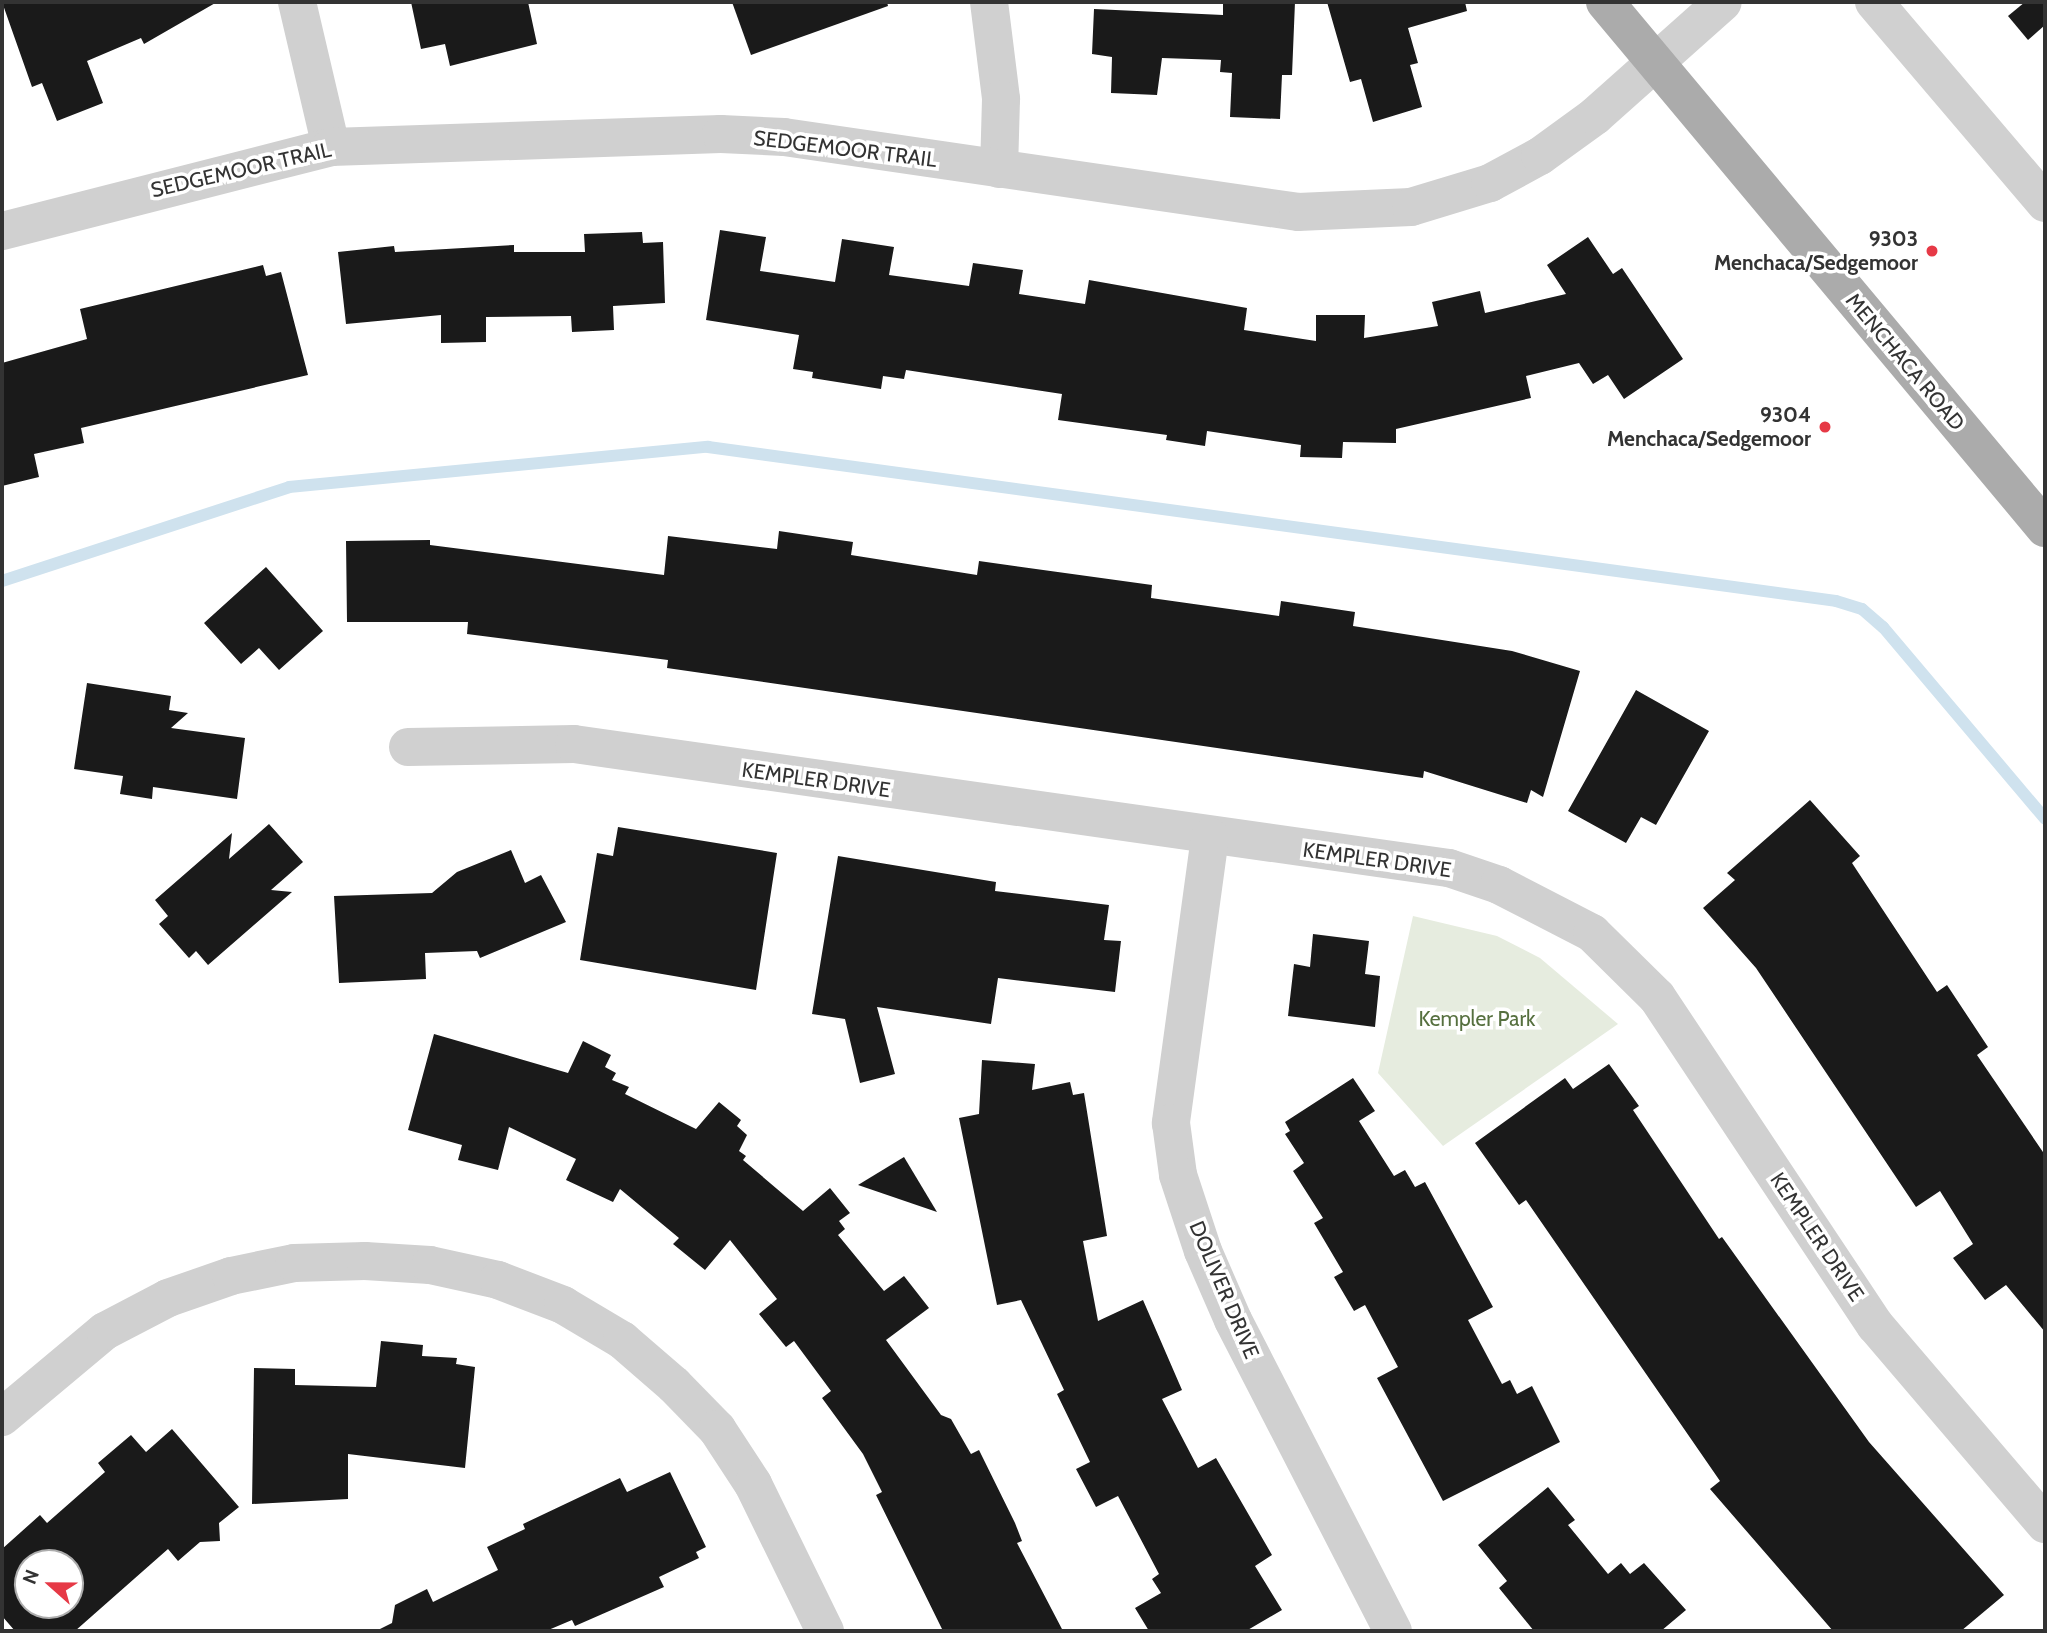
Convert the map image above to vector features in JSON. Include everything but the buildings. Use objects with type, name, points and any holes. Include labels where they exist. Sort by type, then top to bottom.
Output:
[{"type":"main road","name":"MENCHACA ROAD","points":[[1605,2],[1654,65],[2045,528]]},
{"type":"street","points":[[297,2],[331,147]]},
{"type":"street","points":[[989,2],[1001,99],[999,169]]},
{"type":"street","name":"SEDGEMOOR TRAIL","points":[[2,231],[331,147],[721,134],[784,137],[1298,212],[1411,207],[1490,183],[1540,156],[1595,116],[1723,2]]},
{"type":"street","points":[[1874,2],[2045,203]]},
{"type":"street","name":"KEMPLER DRIVE","points":[[408,747],[574,744],[1210,837],[1448,868],[1499,885],[1592,933],[1657,997],[1875,1325],[2045,1524]]},
{"type":"street","name":"DOLIVER DRIVE","points":[[1210,837],[1171,1123],[1178,1175],[1202,1251],[1233,1320],[1393,1631]]},
{"type":"street","points":[[2,1417],[105,1331],[168,1298],[230,1276],[294,1264],[365,1261],[430,1265],[498,1280],[563,1305],[622,1340],[683,1394],[717,1429],[753,1484],[811,1627]]},
{"type":"green space","name":"Kempler Park","points":[[1413,916],[1497,936],[1540,958],[1618,1024],[1443,1146],[1378,1073]]},
{"type":"waterway","points":[[2,581],[289,487],[708,447],[1836,601],[1862,609],[1883,627],[2045,819]]},
{"type":"place","name":"9303 Menchaca/Sedgemoor","points":[[1932,251]]},
{"type":"place","name":"9304 Menchaca/Sedgemoor","points":[[1825,427]]}]
